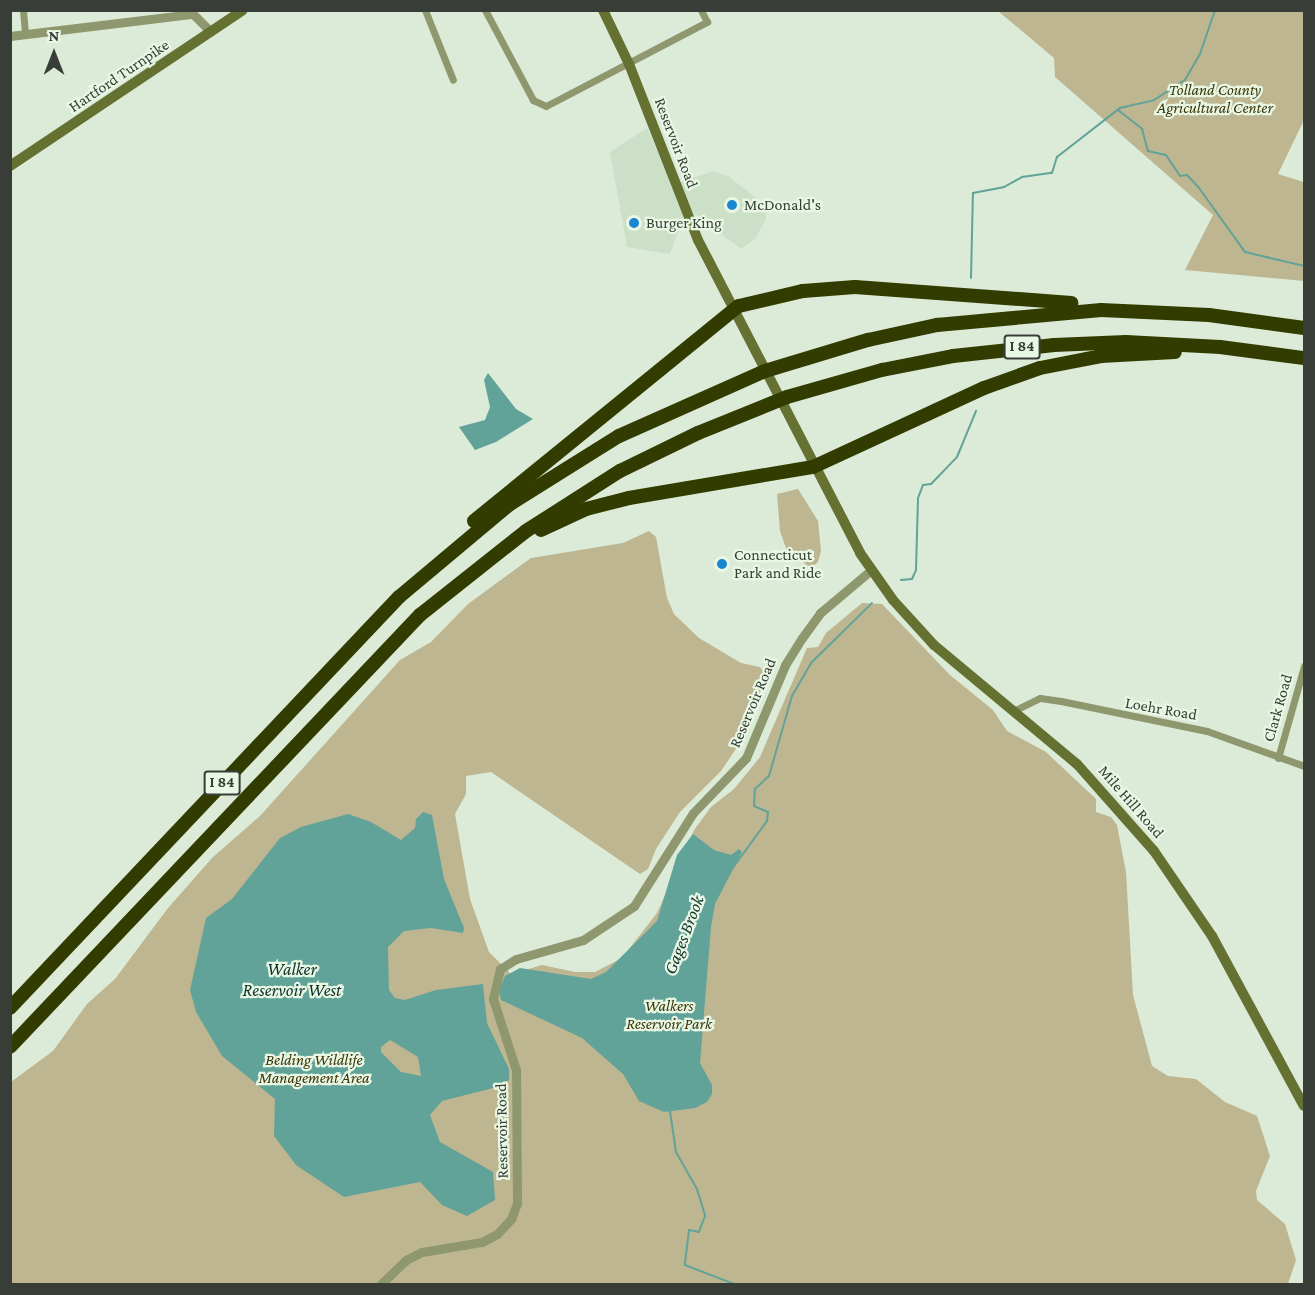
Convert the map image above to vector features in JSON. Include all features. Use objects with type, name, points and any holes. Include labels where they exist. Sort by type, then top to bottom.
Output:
[{"type":"highway","points":[[437,562],[458,534],[733,308],[803,291],[855,287],[1008,301],[1105,303],[1130,311]]},
{"type":"highway","name":"I 84","points":[[10,1008],[361,635],[437,562],[504,509],[577,460],[656,418],[741,380],[788,363],[937,325],[1050,312],[1130,311],[1219,316],[1305,328]]},
{"type":"highway","name":"I 84","points":[[10,1047],[387,648],[437,600],[498,551],[620,471],[755,409],[803,392],[929,360],[1029,347],[1137,342],[1245,350],[1305,358]]},
{"type":"highway","points":[[498,551],[518,545],[566,517],[608,503],[813,467],[984,388],[1041,368],[1123,354],[1221,354],[1245,350]]},
{"type":"main road","name":"Hartford Turnpike","points":[[10,166],[243,10]]},
{"type":"main road","name":"Reservoir Road","points":[[603,10],[629,64],[687,214],[813,467],[871,570]]},
{"type":"main road","name":"Mile Hill Road","points":[[871,570],[934,645],[1102,789],[1177,880],[1212,936],[1305,1106]]},
{"type":"street","points":[[23,10],[25,34]]},
{"type":"street","points":[[425,10],[453,80]]},
{"type":"street","points":[[485,10],[533,100],[540,106],[629,64],[707,22],[701,10]]},
{"type":"street","points":[[10,36],[159,13],[193,14],[211,32]]},
{"type":"street","name":"Reservoir Road","points":[[381,1284],[406,1260],[422,1252],[482,1242],[497,1234],[512,1219],[517,1203],[516,1070],[493,999],[500,969],[516,959],[583,940],[634,906],[693,813],[746,758],[778,679],[802,638],[820,613],[871,570]]},
{"type":"street","name":"Clark Road","points":[[1278,758],[1305,666]]},
{"type":"street","name":"Loehr Road","points":[[1013,711],[1040,698],[1061,701],[1208,731],[1305,766]]},
{"type":"shaded area","points":[[647,128],[673,185],[713,171],[728,176],[764,204],[766,219],[755,239],[741,249],[687,208],[670,254],[627,247],[610,152]]},
{"type":"green space","name":"Tolland County Agricultural Center","points":[[998,11],[1304,11],[1304,120],[1278,174],[1304,182],[1304,281],[1185,270],[1213,215],[1055,77],[1054,58]]},
{"type":"green space","points":[[798,489],[818,521],[821,551],[818,562],[811,568],[787,551],[780,531],[777,494]]},
{"type":"green space","points":[[649,531],[656,537],[667,598],[674,614],[699,638],[741,663],[760,667],[766,675],[748,731],[721,771],[680,812],[656,849],[648,869],[640,874],[491,772],[466,776],[466,794],[455,814],[470,899],[489,952],[511,974],[542,965],[575,972],[595,972],[622,958],[657,913],[694,830],[711,807],[734,789],[760,757],[807,648],[818,647],[826,633],[862,603],[882,604],[950,675],[993,710],[1007,731],[1046,752],[1096,799],[1096,812],[1111,817],[1117,825],[1126,872],[1133,995],[1152,1066],[1168,1076],[1196,1079],[1225,1102],[1257,1116],[1270,1156],[1256,1191],[1257,1200],[1285,1224],[1296,1260],[1288,1284],[11,1284],[11,1082],[53,1051],[87,1004],[115,979],[168,908],[213,857],[260,816],[400,660],[431,642],[468,604],[531,558],[623,543]]},
{"type":"water","points":[[488,373],[516,409],[533,419],[496,442],[475,450],[459,427],[485,420],[490,407],[484,380]]},
{"type":"water","name":"Walker Reservoir West","points":[[423,812],[432,815],[444,879],[464,928],[463,933],[431,928],[404,931],[388,947],[389,990],[395,998],[405,1000],[436,990],[483,984],[487,1023],[509,1069],[509,1080],[501,1086],[442,1101],[430,1115],[440,1142],[493,1172],[495,1200],[467,1216],[442,1205],[420,1182],[344,1197],[296,1165],[274,1136],[275,1099],[222,1056],[196,1012],[190,990],[206,918],[232,899],[280,838],[301,827],[348,814],[371,822],[401,840],[415,828],[416,819]],"holes":[[[390,1040],[418,1057],[421,1076],[401,1072],[381,1052],[381,1047]]]},
{"type":"water","points":[[693,834],[714,850],[731,855],[739,849],[742,852],[715,904],[711,927],[700,1063],[712,1085],[712,1094],[707,1102],[695,1108],[664,1112],[639,1101],[623,1074],[582,1038],[501,1000],[499,991],[505,976],[520,968],[591,979],[606,972],[657,921],[677,855]]},
{"type":"waterway","name":"Gages Brook","points":[[971,278],[973,193],[1004,187],[1022,177],[1052,173],[1057,157],[1120,108],[1154,100],[1185,80],[1200,54],[1215,10]]},
{"type":"waterway","points":[[1118,110],[1142,129],[1148,151],[1166,155],[1180,176],[1187,175],[1199,188],[1245,252],[1304,266]]},
{"type":"waterway","name":"Gages Brook","points":[[901,580],[912,579],[916,570],[918,498],[923,485],[931,484],[957,457],[976,411]]},
{"type":"waterway","name":"Gages Brook","points":[[732,869],[767,821],[768,812],[754,806],[755,789],[769,776],[792,696],[812,662],[872,603]]},
{"type":"waterway","name":"Gages Brook","points":[[670,1111],[676,1152],[697,1189],[705,1216],[699,1232],[689,1230],[685,1265],[734,1284]]},
{"type":"place","name":"McDonald's","points":[[732,205]]},
{"type":"place","name":"Burger King","points":[[634,223]]},
{"type":"place","name":"Connecticut Park and Ride","points":[[722,564]]},
{"type":"park label","name":"Walkers Reservoir Park","points":[[669,1015]]},
{"type":"park label","name":"Belding Wildlife Management Area","points":[[314,1069]]}]
